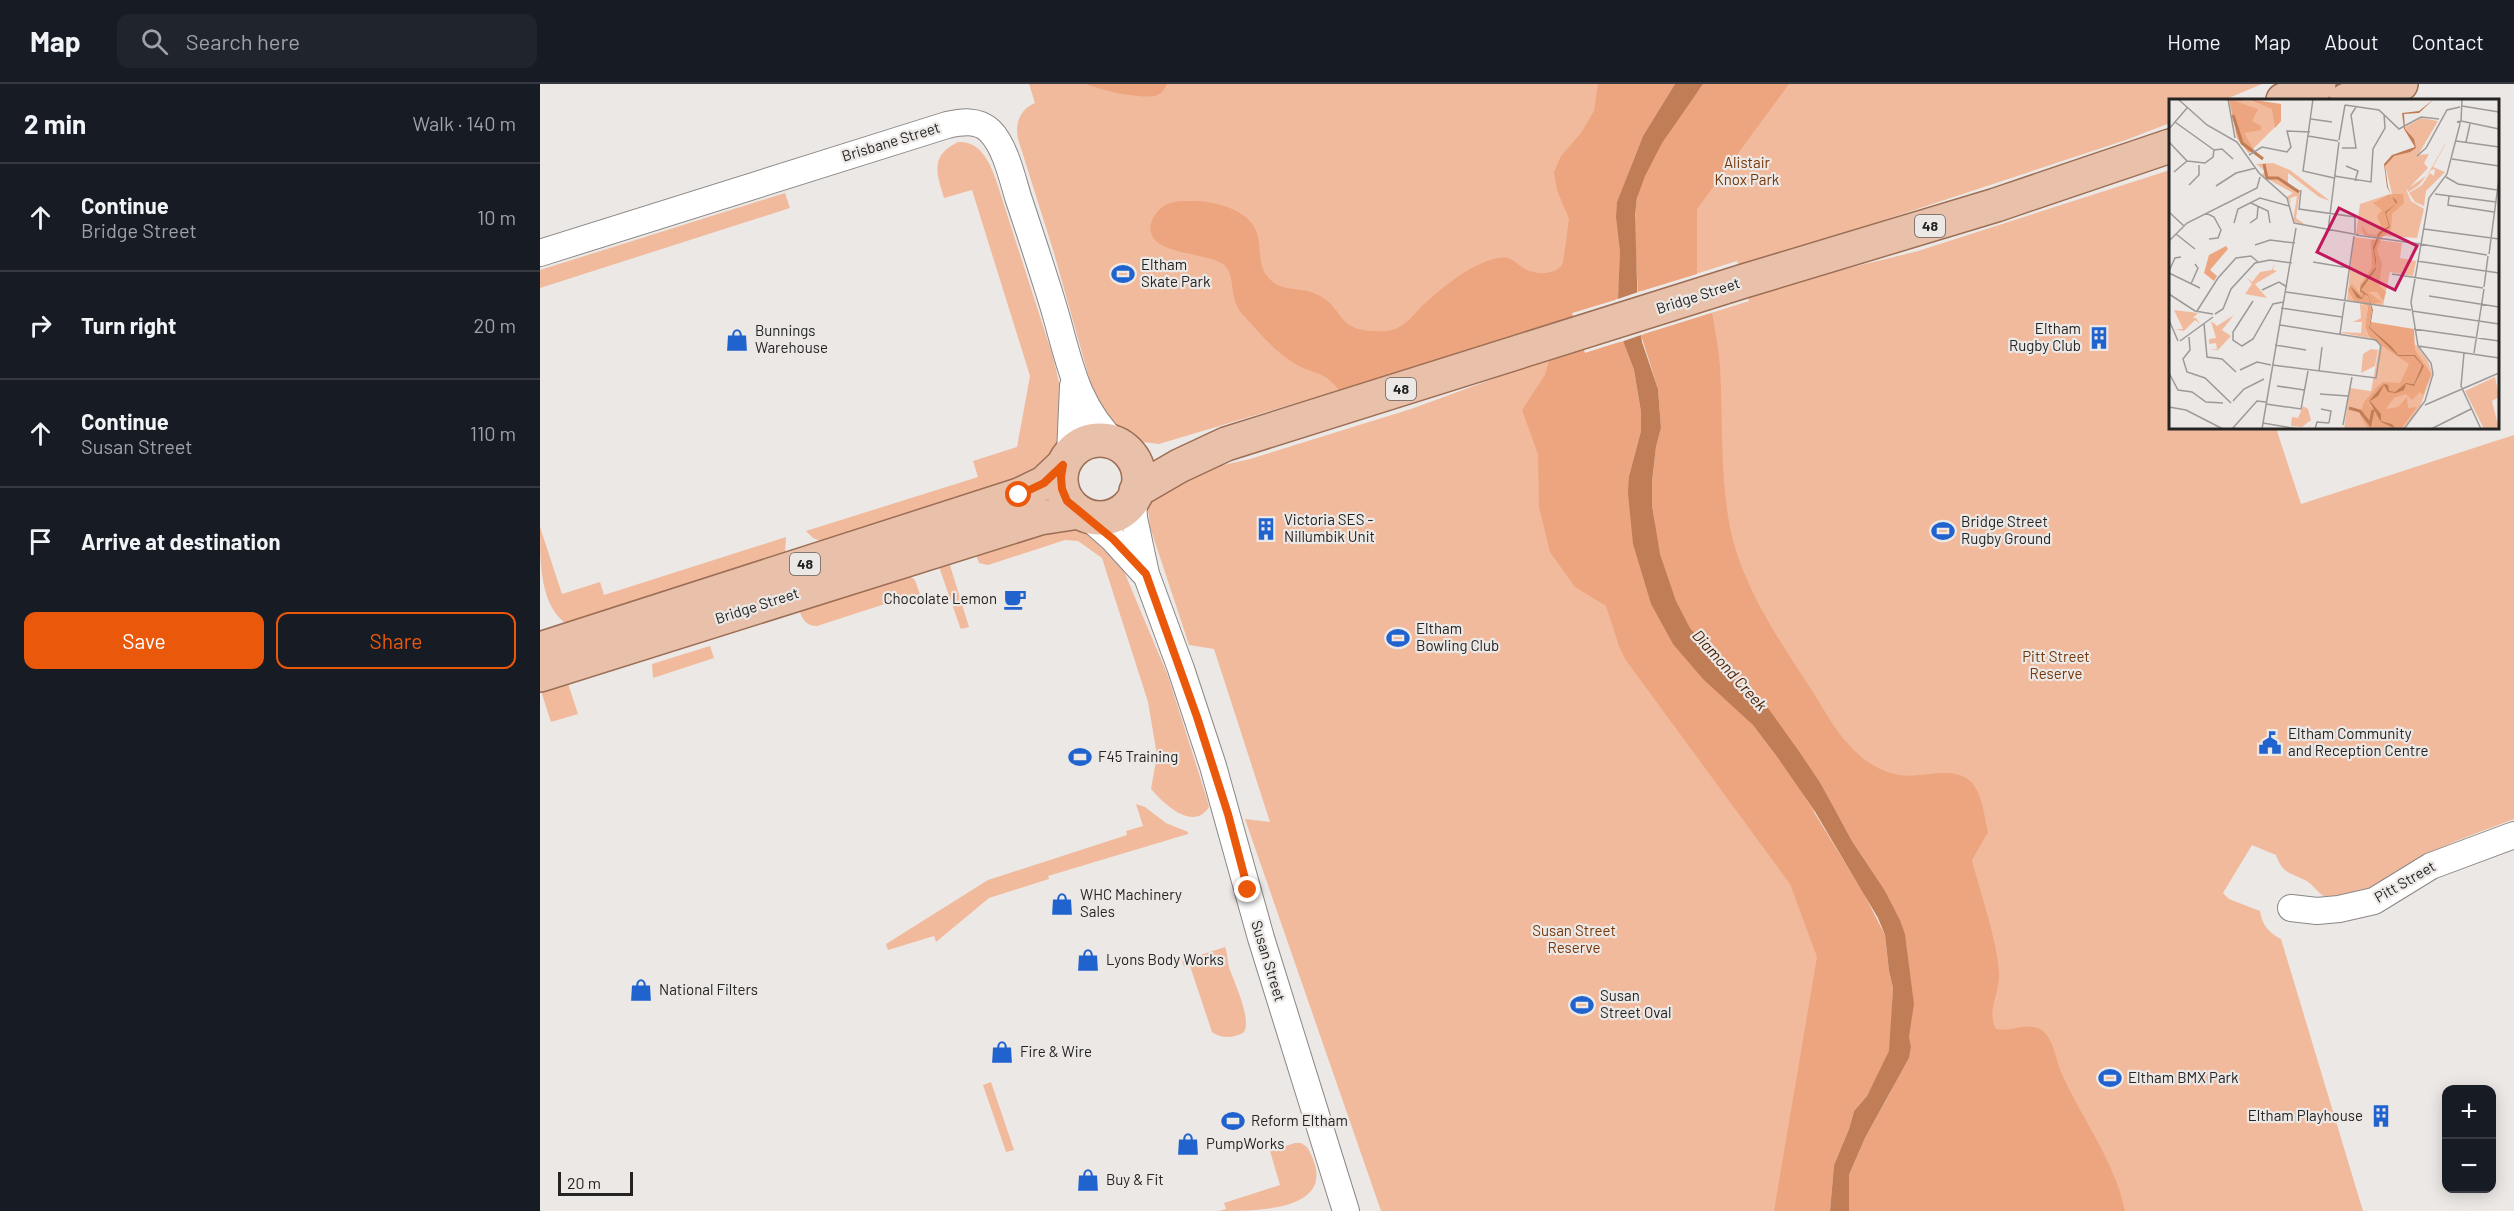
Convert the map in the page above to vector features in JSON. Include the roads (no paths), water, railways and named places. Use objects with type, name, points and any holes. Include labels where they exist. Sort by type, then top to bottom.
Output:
[{"type":"main road","points":[[2285,99],[2319,84]]},
{"type":"main road","points":[[2349,99],[2401,84]]},
{"type":"main road","name":"Bridge Street","points":[[1135,495],[1169,471],[1226,444],[1743,281],[1985,208],[2169,146]]},
{"type":"main road","name":"48","points":[[1067,460],[1080,446],[1092,441],[1104,440],[1120,447]]},
{"type":"main road","name":"Bridge Street","points":[[1120,447],[1160,453],[1226,444]]},
{"type":"main road","points":[[1120,447],[1137,469],[1135,495]]},
{"type":"main road","points":[[1067,460],[1061,477],[1062,489],[1067,501],[1083,514]]},
{"type":"main road","name":"Bridge Street","points":[[540,649],[1019,495],[1044,483],[1067,460]]},
{"type":"main road","name":"48","points":[[1083,514],[1097,518],[1118,513],[1135,495]]},
{"type":"main road","name":"Bridge Street","points":[[540,674],[1040,518],[1083,514]]},
{"type":"street","name":"Brisbane Street","points":[[540,253],[947,125],[959,122],[976,123],[989,130],[1003,154],[1053,305],[1073,380],[1093,419],[1120,447]]},
{"type":"street","name":"Brisbane Street","points":[[1067,460],[1073,380]]},
{"type":"street","name":"Susan Street","points":[[1135,495],[1134,518],[1146,574],[1213,766],[1337,1209]]},
{"type":"street","name":"Susan Street","points":[[1083,514],[1113,539],[1146,574]]},
{"type":"street","name":"Pitt Street","points":[[2291,908],[2317,910],[2357,907],[2388,894],[2431,866],[2514,835]]},
{"type":"place","name":"Eltham Skate Park","points":[[1123,274]]},
{"type":"place","name":"Eltham Rugby Club","points":[[2099,338]]},
{"type":"place","name":"Bunnings Warehouse","points":[[737,340]]},
{"type":"place","name":"Victoria SES - Nillumbik Unit","points":[[1266,529]]},
{"type":"place","name":"Bridge Street Rugby Ground","points":[[1943,531]]},
{"type":"place","name":"Chocolate Lemon","points":[[1015,599]]},
{"type":"place","name":"Eltham Bowling Club","points":[[1398,638]]},
{"type":"place","name":"Eltham Community and Reception Centre","points":[[2270,743]]},
{"type":"place","name":"F45 Training","points":[[1080,757]]},
{"type":"place","name":"WHC Machinery Sales","points":[[1062,904]]},
{"type":"place","name":"Lyons Body Works","points":[[1088,960]]},
{"type":"place","name":"National Filters","points":[[641,990]]},
{"type":"place","name":"Susan Street Oval","points":[[1582,1005]]},
{"type":"place","name":"Fire & Wire","points":[[1002,1052]]},
{"type":"place","name":"Eltham BMX Park","points":[[2110,1078]]},
{"type":"place","name":"Eltham Playhouse","points":[[2381,1116]]},
{"type":"place","name":"Reform Eltham","points":[[1233,1121]]},
{"type":"place","name":"PumpWorks","points":[[1188,1144]]},
{"type":"place","name":"Buy & Fit","points":[[1088,1180]]},
{"type":"park label","name":"Alistair Knox Park","points":[[1747,172]]},
{"type":"park label","name":"Pitt Street Reserve","points":[[2056,666]]},
{"type":"park label","name":"Susan Street Reserve","points":[[1574,940]]},
{"type":"water label","name":"Diamond Creek","points":[[1730,670]]}]
